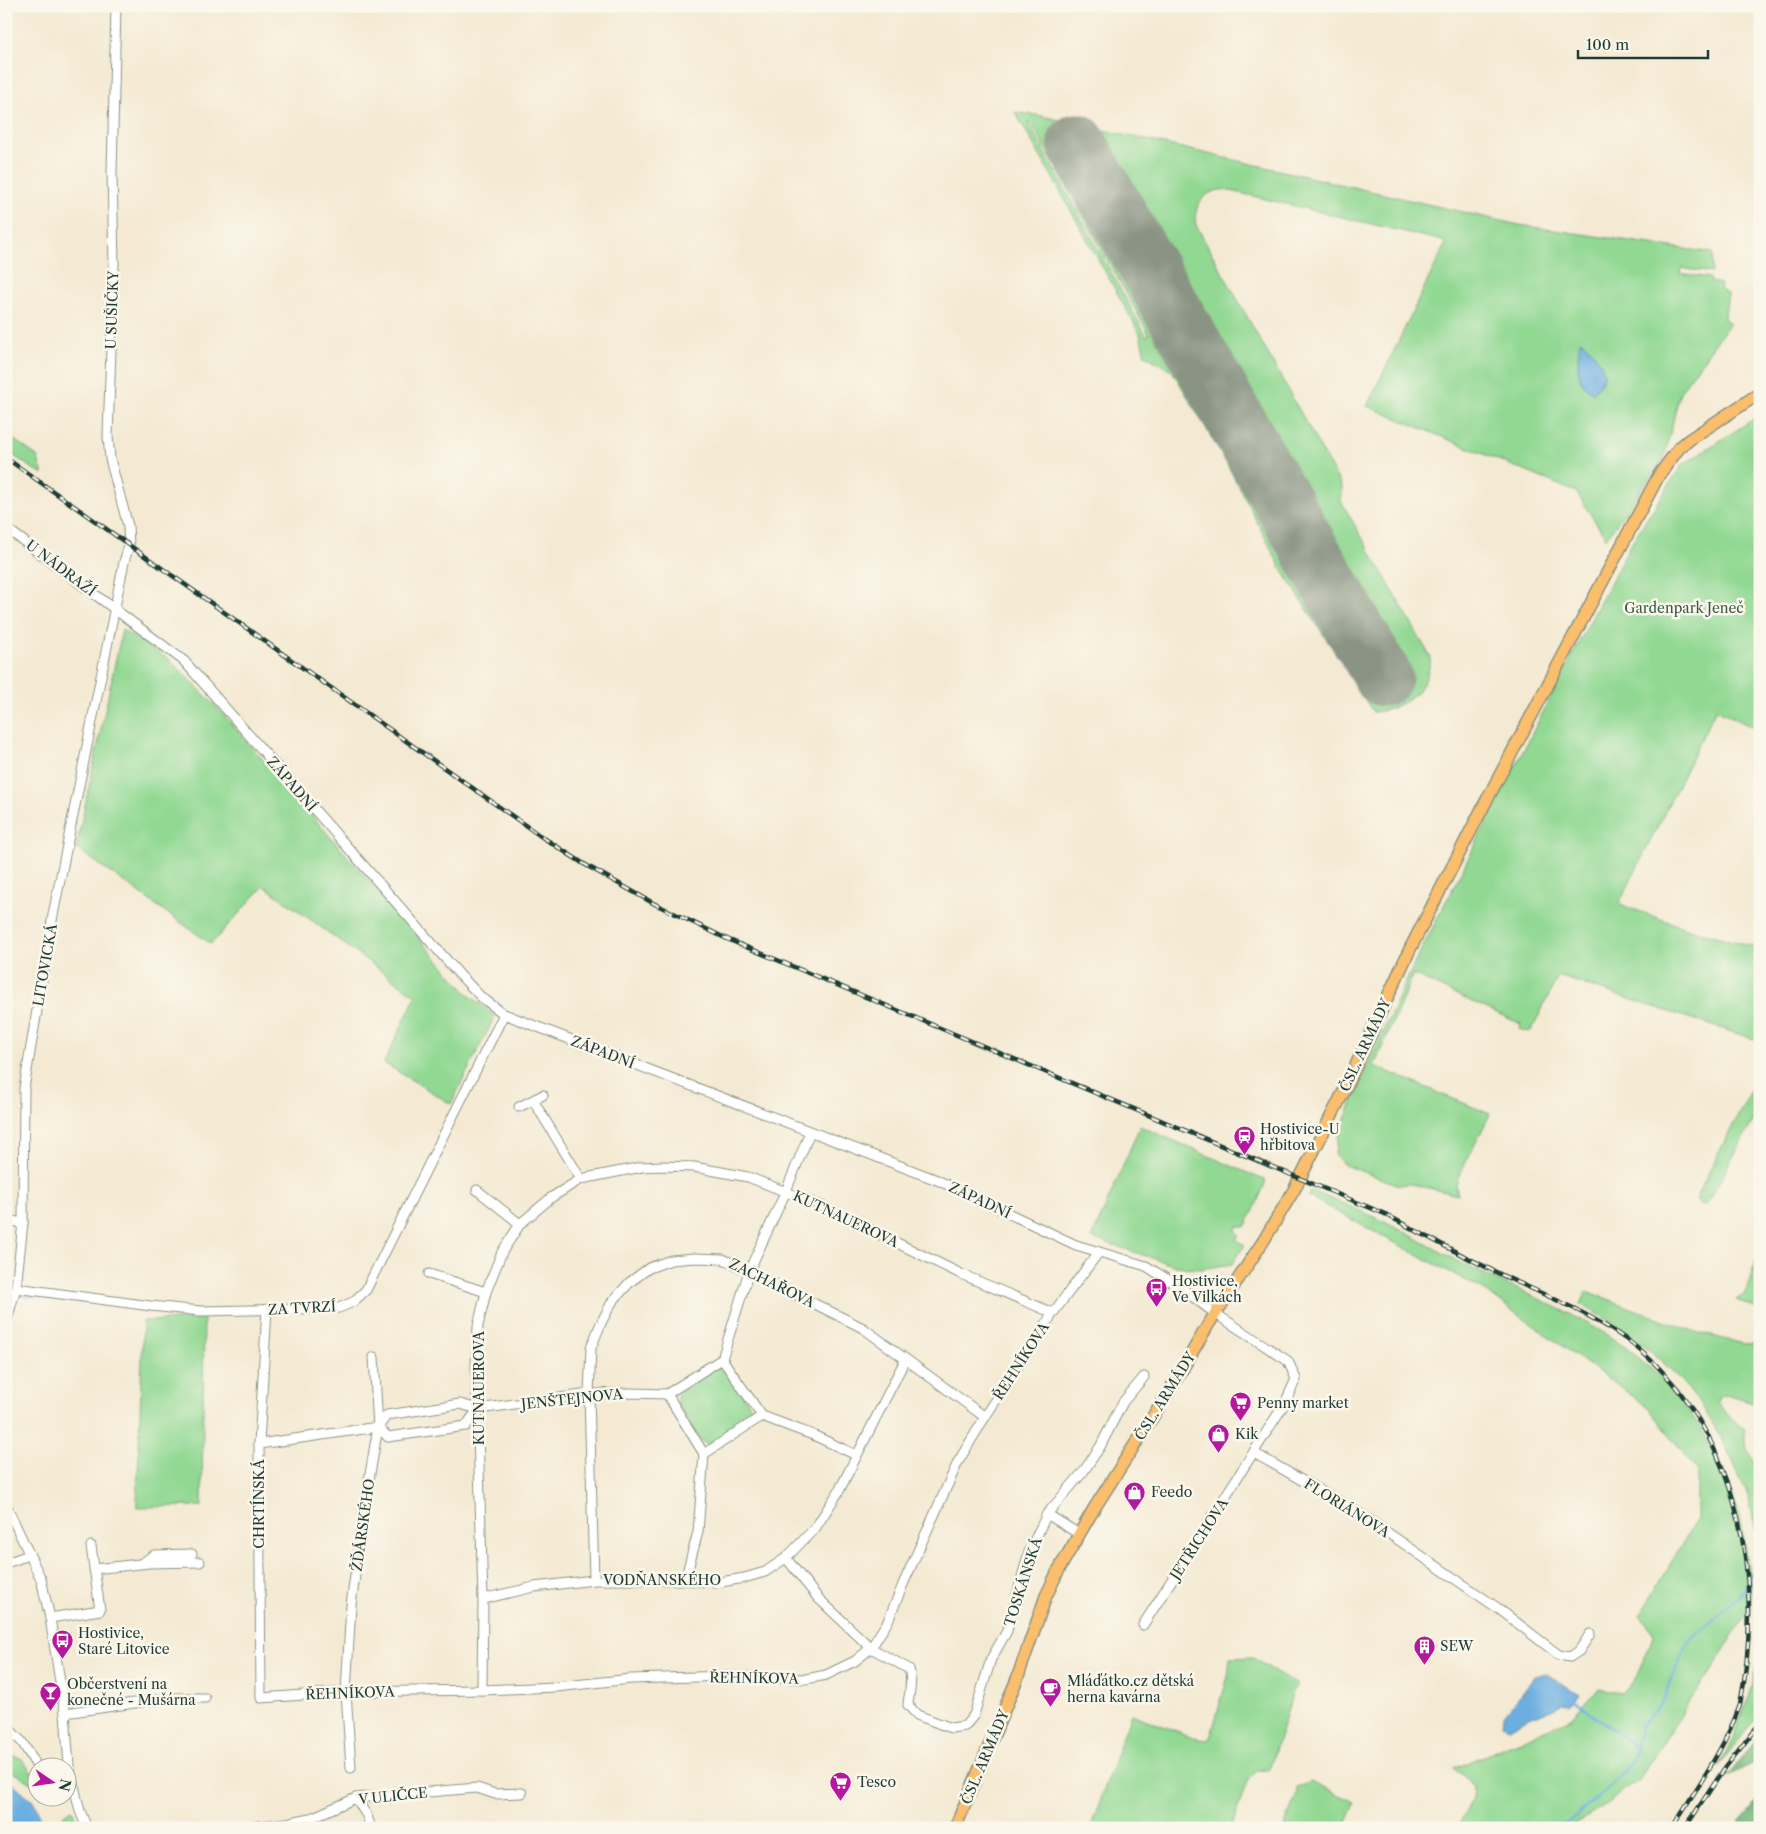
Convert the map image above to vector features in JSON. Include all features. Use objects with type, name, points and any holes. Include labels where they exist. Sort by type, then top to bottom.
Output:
[{"type":"main road","name":"ČSL. ARMÁDY","points":[[959,1826],[1017,1679],[1046,1596],[1058,1571],[1100,1499],[1173,1386],[1294,1190],[1340,1100],[1397,975],[1486,800],[1659,475],[1679,448],[1690,439],[1760,393]]},
{"type":"street","name":"U SUŠIČKY","points":[[116,6],[112,173],[114,264],[108,436],[110,459],[128,526],[129,545],[124,562],[116,610]]},
{"type":"street","name":"U NÁDRAŽÍ","points":[[6,528],[116,610]]},
{"type":"street","name":"ZÁPADNÍ","points":[[116,610],[184,661],[458,973],[481,997],[504,1014],[936,1180],[1076,1245],[1146,1266],[1181,1288],[1216,1314]]},
{"type":"street","name":"LITOVICKÁ","points":[[6,1323],[16,1288],[23,1223],[24,1088],[54,915],[116,610]]},
{"type":"street","name":"ZA TVRZÍ","points":[[16,1288],[201,1311],[339,1308],[353,1302],[366,1290],[504,1014]]},
{"type":"street","points":[[519,1107],[544,1095]]},
{"type":"street","points":[[532,1100],[581,1180]]},
{"type":"street","points":[[685,1580],[698,1532],[704,1454],[667,1394],[722,1359],[750,1271],[810,1132]]},
{"type":"street","name":"KUTNAUEROVA","points":[[482,1690],[483,1599],[476,1366],[478,1326],[486,1292],[502,1252],[520,1224],[552,1197],[581,1180],[642,1167],[694,1167],[748,1177],[818,1204],[961,1274],[1053,1313]]},
{"type":"street","points":[[477,1190],[520,1224]]},
{"type":"street","points":[[6,1220],[23,1223]]},
{"type":"street","name":"ŘEHNÍKOVA","points":[[261,1698],[346,1692],[556,1687],[631,1679],[727,1676],[806,1679],[826,1674],[855,1661],[871,1648],[888,1621],[958,1462],[1053,1313],[1099,1252]]},
{"type":"street","name":"ZACHAŘOVA","points":[[594,1580],[589,1394],[591,1348],[612,1302],[630,1282],[649,1268],[671,1260],[694,1258],[723,1259],[863,1328],[985,1417]]},
{"type":"street","points":[[429,1274],[486,1292]]},
{"type":"street","name":"CHRTÍNSKÁ","points":[[261,1698],[259,1444],[267,1309]]},
{"type":"street","points":[[1216,1314],[1288,1361],[1296,1379],[1254,1453]]},
{"type":"street","name":"ŽĎÁRSKÉHO","points":[[350,1768],[346,1692],[351,1605],[364,1509],[378,1427],[374,1357]]},
{"type":"street","points":[[722,1359],[762,1416],[813,1434],[856,1455]]},
{"type":"street","name":"VODŇANSKÉHO","points":[[483,1599],[534,1588],[594,1580],[685,1580],[715,1583],[765,1572],[786,1558],[816,1527],[839,1491],[905,1360]]},
{"type":"street","name":"TOSKÁNSKÁ","points":[[786,1558],[818,1598],[871,1648],[909,1669],[913,1680],[908,1705],[917,1716],[951,1728],[965,1726],[974,1715],[991,1659],[1007,1631],[1029,1552],[1047,1514],[1083,1472],[1100,1447],[1123,1402],[1144,1377]]},
{"type":"street","name":"JENŠTEJNOVA","points":[[259,1444],[378,1427],[387,1415],[460,1404],[478,1409],[589,1394],[667,1394]]},
{"type":"street","points":[[378,1427],[388,1437],[466,1426],[478,1409]]},
{"type":"street","points":[[704,1454],[762,1416]]},
{"type":"street","name":"JETŘICHOVA","points":[[1143,1625],[1254,1453]]},
{"type":"street","name":"FLORIÁNOVA","points":[[1254,1453],[1356,1511],[1499,1609],[1559,1655],[1570,1657],[1580,1652],[1590,1634]]},
{"type":"street","points":[[6,1505],[41,1579],[50,1618],[65,1713],[67,1756]]},
{"type":"street","points":[[1047,1514],[1079,1534]]},
{"type":"street","points":[[50,1618],[100,1610],[91,1546]]},
{"type":"street","points":[[140,1564],[154,1555],[192,1554]]},
{"type":"street","points":[[6,1563],[28,1555]]},
{"type":"street","points":[[94,1569],[140,1564],[200,1562]]},
{"type":"street","points":[[65,1713],[169,1698],[205,1698]]},
{"type":"street","points":[[6,1726],[22,1742],[31,1756]]},
{"type":"street","name":"V ULIČCE","points":[[238,1828],[286,1823],[311,1818],[356,1798],[477,1788],[495,1794],[522,1793]]},
{"type":"street","points":[[356,1798],[367,1816],[370,1828]]},
{"type":"street","points":[[78,1804],[87,1828]]},
{"type":"green space","points":[[1015,112],[1042,116],[1519,225],[1713,253],[1712,273],[1681,268],[1680,273],[1710,278],[1711,282],[1721,284],[1720,289],[1728,295],[1724,319],[1730,323],[1680,392],[1664,459],[1606,538],[1576,492],[1367,406],[1445,245],[1443,241],[1227,190],[1213,192],[1202,199],[1196,211],[1196,225],[1342,487],[1341,501],[1431,658],[1425,681],[1413,695],[1394,707],[1373,712],[1281,568],[1228,466],[1173,372],[1145,355],[1140,334]],"holes":[[[1028,123],[1031,123],[1149,334],[1147,337]]]},
{"type":"green space","name":"Gardenpark Jeneč","points":[[1760,415],[1760,731],[1716,709],[1619,904],[1686,928],[1760,948],[1760,1041],[1558,976],[1532,1030],[1528,1032],[1519,1029],[1521,1024],[1413,975],[1374,1066],[1490,1114],[1458,1178],[1456,1185],[1458,1195],[1412,1184],[1399,1185],[1344,1165],[1335,1154],[1339,1133],[1368,1064],[1415,962],[1633,540],[1682,465]]},
{"type":"green space","points":[[6,434],[37,456],[43,474],[6,450]]},
{"type":"green space","points":[[122,630],[170,660],[215,705],[467,993],[495,1016],[451,1104],[384,1063],[416,996],[264,886],[211,944],[76,848]]},
{"type":"green space","points":[[1760,1073],[1760,1108],[1707,1204],[1702,1205],[1697,1202],[1698,1193]]},
{"type":"green space","points":[[1140,1126],[1266,1181],[1245,1227],[1238,1226],[1236,1230],[1239,1235],[1236,1240],[1245,1245],[1232,1264],[1200,1269],[1176,1266],[1092,1238]]},
{"type":"green space","points":[[1310,1190],[1374,1217],[1473,1269],[1568,1313],[1599,1330],[1635,1355],[1666,1384],[1693,1416],[1714,1452],[1731,1490],[1742,1531],[1749,1573],[1751,1616],[1747,1615],[1637,1782],[1589,1816],[1567,1828],[1458,1828],[1472,1799],[1473,1786],[1466,1777],[1453,1769],[1571,1719],[1586,1701],[1600,1689],[1621,1693],[1627,1687],[1641,1666],[1653,1634],[1640,1615],[1697,1519],[1697,1470],[1648,1407],[1482,1289],[1309,1197]]},
{"type":"green space","points":[[1760,1249],[1760,1309],[1736,1300],[1745,1294]]},
{"type":"green space","points":[[1586,1291],[1699,1333],[1745,1344],[1760,1342],[1760,1404],[1726,1394],[1719,1396],[1717,1402],[1732,1420],[1745,1429],[1747,1448],[1760,1475],[1760,1548],[1746,1490],[1721,1437],[1706,1413],[1671,1370],[1651,1352],[1630,1335],[1580,1304]]},
{"type":"green space","points":[[204,1319],[202,1506],[137,1507],[143,1321]]},
{"type":"green space","points":[[719,1366],[722,1366],[752,1408],[749,1418],[715,1442],[707,1444],[701,1441],[677,1403],[677,1397],[680,1392]]},
{"type":"green space","points":[[1760,1655],[1760,1712],[1718,1768],[1744,1713]]},
{"type":"green space","points":[[1251,1657],[1298,1685],[1293,1692],[1270,1767],[1267,1771],[1256,1770],[1249,1777],[1231,1828],[1094,1828],[1091,1826],[1131,1714],[1198,1739],[1208,1740],[1228,1676],[1230,1658]]},
{"type":"green space","points":[[1760,1734],[1760,1766],[1756,1762],[1728,1776]]},
{"type":"green space","points":[[6,1755],[21,1758],[28,1768],[28,1782],[19,1775],[6,1770]]},
{"type":"green space","points":[[1311,1782],[1355,1802],[1345,1828],[1284,1828],[1296,1796],[1297,1788]]},
{"type":"green space","points":[[1760,1795],[1760,1824],[1756,1828],[1736,1828],[1756,1803]]},
{"type":"green space","points":[[72,1809],[79,1828],[49,1828],[49,1827]]},
{"type":"water","points":[[1580,340],[1596,356],[1604,372],[1602,380],[1593,393],[1582,382],[1578,370]]},
{"type":"water","points":[[1545,1673],[1579,1694],[1572,1705],[1563,1704],[1508,1727],[1502,1724],[1503,1717],[1535,1676]]},
{"type":"water","points":[[6,1777],[28,1797],[28,1806],[35,1806],[46,1828],[6,1828]]},
{"type":"waterway","points":[[23,1296],[84,1301]]},
{"type":"waterway","points":[[1556,1828],[1577,1816],[1624,1773],[1635,1754],[1640,1727],[1664,1699],[1688,1641],[1740,1596],[1760,1553]]},
{"type":"waterway","points":[[1575,1701],[1636,1747]]},
{"type":"runway","points":[[1077,143],[1383,677]]},
{"type":"railway","points":[[6,458],[539,835],[584,864],[653,903],[727,939],[1385,1214],[1506,1277],[1583,1313],[1627,1340],[1665,1374],[1695,1413],[1718,1457],[1734,1504],[1745,1554],[1749,1605],[1747,1655],[1740,1705],[1734,1722],[1718,1753],[1672,1828]]},
{"type":"railway","points":[[1685,1828],[1724,1769],[1760,1723]]},
{"type":"place","name":"Hostivice-U hřbitova","points":[[1244,1156]]},
{"type":"place","name":"Hostivice, Ve Vilkách","points":[[1156,1308]]},
{"type":"place","name":"Penny market","points":[[1241,1422]]},
{"type":"place","name":"Kik","points":[[1219,1453]]},
{"type":"place","name":"Feedo","points":[[1135,1511]]},
{"type":"place","name":"Hostivice, Staré Litovice","points":[[62,1660]]},
{"type":"place","name":"SEW","points":[[1424,1665]]},
{"type":"place","name":"Mláďátko.cz dětská herna kavárna","points":[[1051,1708]]},
{"type":"place","name":"Občerstvení na konečné - Mušárna","points":[[51,1711]]},
{"type":"place","name":"Tesco","points":[[841,1801]]}]
